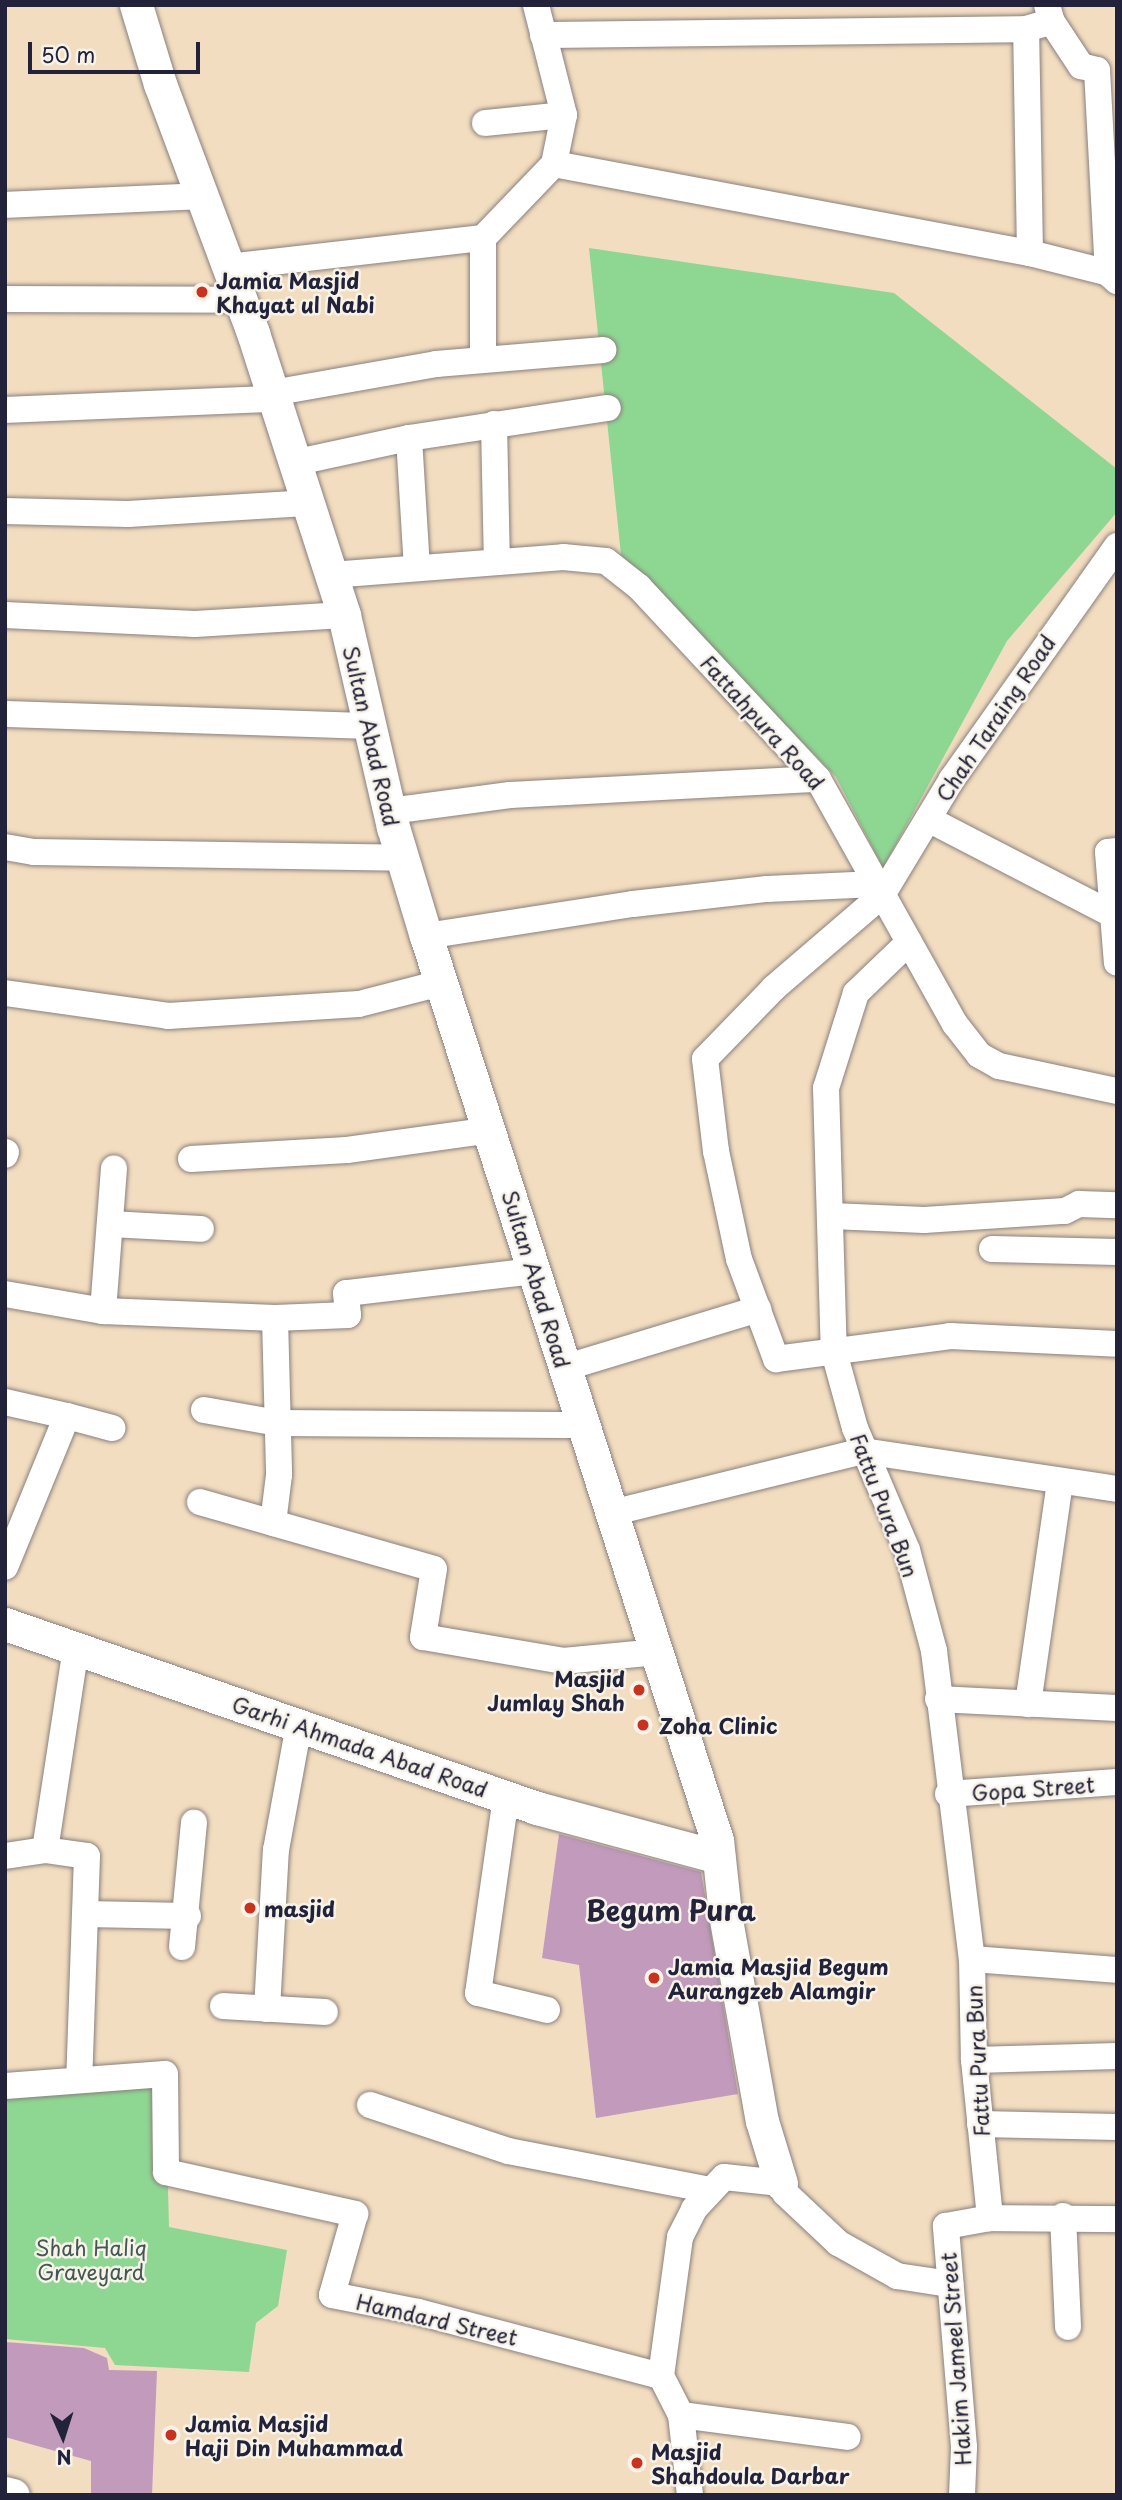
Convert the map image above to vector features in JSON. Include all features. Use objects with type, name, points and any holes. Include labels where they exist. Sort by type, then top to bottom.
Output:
[{"type":"street","name":"Sultan Abad Road","points":[[136,5],[240,300],[344,615],[373,726],[402,858],[491,1130],[582,1425],[658,1652],[719,1857],[762,2121],[781,2183]]},
{"type":"street","points":[[228,267],[483,238],[554,164],[564,115],[536,5]]},
{"type":"street","points":[[543,35],[1026,29],[1050,14],[1080,66],[1097,70],[1114,276],[1030,253],[554,164]]},
{"type":"street","points":[[1026,29],[1030,253]]},
{"type":"street","points":[[485,123],[564,115]]},
{"type":"street","points":[[5,205],[202,196]]},
{"type":"street","points":[[483,238],[483,360]]},
{"type":"street","points":[[5,299],[240,300]]},
{"type":"street","points":[[5,410],[272,396],[483,360],[603,350]]},
{"type":"street","points":[[293,463],[409,438],[608,408]]},
{"type":"street","points":[[494,424],[497,562]]},
{"type":"street","points":[[409,438],[416,568]]},
{"type":"street","points":[[5,511],[128,514],[306,503]]},
{"type":"street","name":"Chah Taraing Road","points":[[758,1309],[740,1259],[719,1165],[705,1059],[774,988],[879,890],[1043,645],[1117,546]]},
{"type":"street","name":"Fattahpura Road","points":[[331,575],[563,557],[606,561],[639,587],[818,779],[955,1024],[979,1055],[999,1066],[1117,1091]]},
{"type":"street","points":[[5,615],[195,624],[344,615]]},
{"type":"street","points":[[5,714],[373,726]]},
{"type":"street","points":[[390,811],[510,795],[818,779]]},
{"type":"street","points":[[928,819],[1111,914]]},
{"type":"street","points":[[5,847],[34,852],[402,858]]},
{"type":"street","points":[[1117,851],[1108,852],[1117,963]]},
{"type":"street","points":[[426,936],[633,904],[767,889],[879,890]]},
{"type":"street","name":"Fattu Pura Bun","points":[[909,943],[856,993],[826,1088],[832,1216],[834,1352],[863,1451],[907,1550],[934,1651],[948,1794],[972,1959],[974,2060],[990,2218]]},
{"type":"street","points":[[5,993],[168,1016],[359,1004],[441,983]]},
{"type":"street","points":[[191,1159],[347,1150],[491,1130]]},
{"type":"street","points":[[103,1311],[114,1168]]},
{"type":"street","points":[[832,1216],[924,1220],[1065,1211],[1079,1204],[1117,1205]]},
{"type":"street","points":[[110,1224],[201,1229]]},
{"type":"street","points":[[992,1249],[1117,1252]]},
{"type":"street","points":[[5,1294],[103,1311],[275,1318],[348,1315],[346,1293],[534,1271]]},
{"type":"street","points":[[564,1368],[758,1309],[776,1359],[950,1336],[1117,1344]]},
{"type":"street","points":[[273,1522],[279,1475],[275,1318]]},
{"type":"street","points":[[5,1402],[112,1428]]},
{"type":"street","points":[[204,1410],[278,1423],[582,1425]]},
{"type":"street","points":[[5,1567],[67,1416]]},
{"type":"street","points":[[611,1513],[863,1451],[1117,1489]]},
{"type":"street","points":[[1028,1704],[1060,1480]]},
{"type":"street","points":[[200,1502],[435,1569],[423,1637],[563,1661],[658,1652]]},
{"type":"street","name":"Garhi Ahmada Abad Road","points":[[5,1624],[506,1797],[719,1857]]},
{"type":"street","points":[[45,1850],[76,1648]]},
{"type":"street","points":[[938,1699],[1117,1709]]},
{"type":"street","points":[[267,2009],[276,1850],[299,1725]]},
{"type":"street","name":"Gopa Street","points":[[948,1794],[1117,1782]]},
{"type":"street","points":[[506,1797],[478,1993],[547,2010]]},
{"type":"street","points":[[182,1947],[188,1916],[194,1823]]},
{"type":"street","points":[[5,1856],[45,1850],[87,1856],[79,2080],[5,2086]]},
{"type":"street","points":[[85,1914],[188,1916]]},
{"type":"street","points":[[972,1959],[1117,1970]]},
{"type":"street","points":[[223,2006],[325,2012]]},
{"type":"street","points":[[974,2060],[1117,2056]]},
{"type":"street","name":"Hamdard Street","points":[[79,2080],[165,2074],[166,2172],[355,2214],[332,2295],[418,2312],[661,2376]]},
{"type":"street","points":[[370,2105],[508,2151],[710,2190]]},
{"type":"street","points":[[979,2124],[1117,2127]]},
{"type":"street","points":[[690,2495],[681,2415],[661,2376],[680,2237],[710,2190],[724,2177],[781,2183],[785,2193],[838,2243],[897,2276],[950,2284]]},
{"type":"street","points":[[1063,2216],[1068,2327]]},
{"type":"street","points":[[990,2218],[1063,2216],[1117,2219]]},
{"type":"street","name":"Hakim Jameel Street","points":[[962,2495],[964,2448],[946,2226],[990,2218]]},
{"type":"street","points":[[681,2415],[848,2437]]},
{"type":"street","points":[[5,2493],[13,2495]]},
{"type":"green space","points":[[589,248],[894,293],[1117,469],[1117,512],[1007,641],[883,868],[836,777],[621,555]]},
{"type":"green space","name":"Shah Haliq Graveyard","points":[[165,2074],[169,2227],[287,2250],[278,2306],[256,2323],[249,2372],[115,2365],[105,2348],[5,2339],[5,2086]]},
{"type":"building","points":[[559,1834],[701,1872],[738,2094],[596,2118],[579,1965],[542,1958]]},
{"type":"building","points":[[5,2342],[84,2348],[107,2358],[109,2370],[157,2371],[152,2495],[91,2495],[91,2461],[5,2437]]},
{"type":"place","name":"Jamia Masjid Khayat ul Nabi","points":[[202,292]]},
{"type":"place","name":"Masjid Jumlay Shah","points":[[639,1690]]},
{"type":"place","name":"Zoha Clinic","points":[[643,1725]]},
{"type":"place","name":"masjid","points":[[250,1908]]},
{"type":"place","name":"Jamia Masjid Begum Aurangzeb Alamgir","points":[[654,1978]]},
{"type":"place","name":"Jamia Masjid Haji Din Muhammad","points":[[171,2435]]},
{"type":"place","name":"Masjid Shahdoula Darbar","points":[[637,2463]]},
{"type":"district","name":"Begum Pura","points":[[671,1910]]}]
